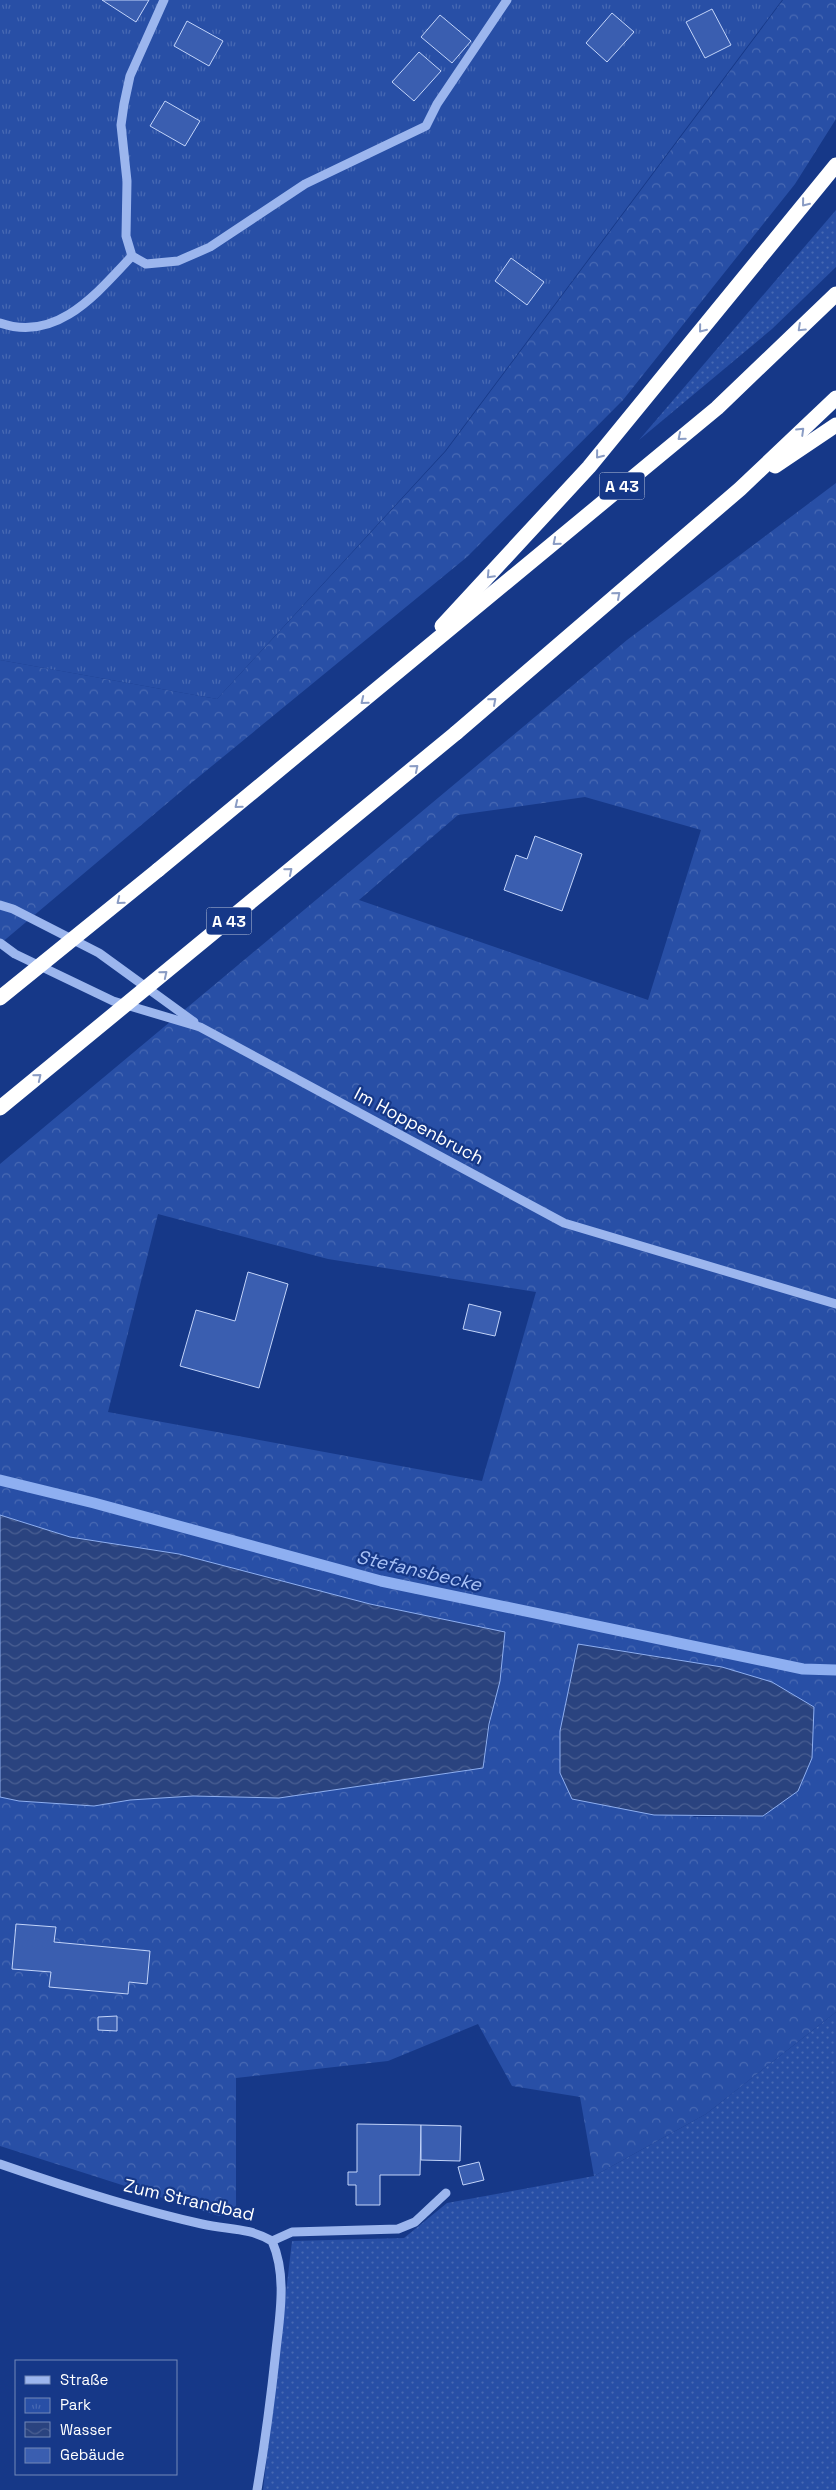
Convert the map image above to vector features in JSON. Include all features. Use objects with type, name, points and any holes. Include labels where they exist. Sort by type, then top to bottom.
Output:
[{"type":"highway","points":[[401,670],[589,467],[836,166]]},
{"type":"highway","name":"A 43","points":[[0,998],[401,670],[717,408],[836,294]]},
{"type":"highway","name":"A 43","points":[[0,1108],[456,733],[740,489],[836,398]]},
{"type":"highway","points":[[740,489],[836,424]]},
{"type":"street","points":[[164,0],[130,76],[121,125],[127,181],[126,236],[132,256],[146,264],[178,261],[210,247],[305,184],[426,126],[437,104],[508,0]]},
{"type":"street","points":[[0,323],[39,328],[73,314],[95,295],[132,256]]},
{"type":"street","points":[[0,905],[13,908],[100,953],[200,1027]]},
{"type":"street","name":"Im Hoppenbruch","points":[[0,943],[15,954],[114,1001],[200,1027],[564,1223],[836,1304]]},
{"type":"street","name":"Zum Strandbad","points":[[0,2164],[66,2187],[203,2224],[256,2232],[272,2241],[280,2265],[280,2308],[271,2405],[257,2490]]},
{"type":"street","points":[[272,2241],[292,2232],[398,2229],[415,2222],[446,2193]]},
{"type":"green space","points":[[0,0],[782,0],[445,451],[217,699],[0,660]]},
{"type":"green space","points":[[783,0],[836,0],[836,119],[795,184],[623,400],[467,557],[190,784],[0,944],[0,660],[217,699],[446,451]]},
{"type":"green space","points":[[836,210],[836,267],[772,329],[639,440]]},
{"type":"green space","points":[[836,483],[836,2012],[706,2114],[594,2176],[580,2097],[512,2086],[478,2024],[388,2061],[236,2078],[236,2214],[219,2216],[0,2146],[0,1797],[19,1801],[94,1806],[130,1800],[193,1796],[279,1798],[483,1768],[505,1632],[370,1604],[179,1554],[70,1537],[0,1515],[0,1164],[627,640]],"holes":[[[585,797],[701,830],[648,1000],[359,900],[458,815]],[[158,1214],[328,1259],[536,1292],[482,1481],[108,1412]],[[578,1644],[682,1660],[798,1791],[763,1816],[694,1817],[560,1731]]]},
{"type":"green space","points":[[836,2012],[836,2490],[263,2490],[292,2241],[404,2238],[447,2203],[594,2176],[706,2114]]},
{"type":"water","points":[[0,1515],[70,1537],[179,1554],[370,1604],[505,1632],[500,1681],[489,1724],[483,1768],[279,1798],[193,1796],[130,1800],[94,1806],[19,1801],[0,1797]]},
{"type":"water","points":[[578,1644],[722,1667],[772,1682],[814,1707],[812,1758],[798,1791],[763,1816],[654,1815],[572,1799],[560,1773],[560,1731]]},
{"type":"building","points":[[102,0],[149,0],[136,22]]},
{"type":"building","points":[[712,9],[731,45],[705,58],[686,22]]},
{"type":"building","points":[[612,13],[634,32],[607,62],[586,43]]},
{"type":"building","points":[[440,15],[471,41],[452,63],[421,37]]},
{"type":"building","points":[[187,21],[223,41],[209,66],[174,46]]},
{"type":"building","points":[[419,52],[441,71],[414,101],[392,82]]},
{"type":"building","points":[[165,101],[200,121],[185,146],[150,126]]},
{"type":"building","points":[[511,258],[544,282],[527,305],[495,281]]},
{"type":"building","points":[[535,836],[582,854],[562,911],[504,890],[516,855],[527,859]]},
{"type":"building","points":[[248,1272],[288,1284],[259,1388],[180,1366],[196,1310],[235,1321]]},
{"type":"building","points":[[469,1304],[501,1312],[495,1336],[463,1329]]},
{"type":"building","points":[[16,1924],[56,1927],[54,1942],[150,1951],[147,1984],[129,1982],[128,1994],[49,1987],[51,1972],[12,1969]]},
{"type":"building","points":[[117,2016],[117,2031],[98,2030],[98,2017]]},
{"type":"building","points":[[357,2124],[421,2125],[420,2175],[380,2175],[380,2205],[356,2205],[356,2185],[348,2185],[348,2172],[357,2172]]},
{"type":"building","points":[[421,2125],[461,2126],[460,2161],[421,2160]]},
{"type":"building","points":[[479,2162],[484,2180],[463,2185],[458,2167]]},
{"type":"waterway","name":"Stefansbecke","points":[[0,1480],[94,1503],[381,1581],[803,1669],[836,1670]]}]
